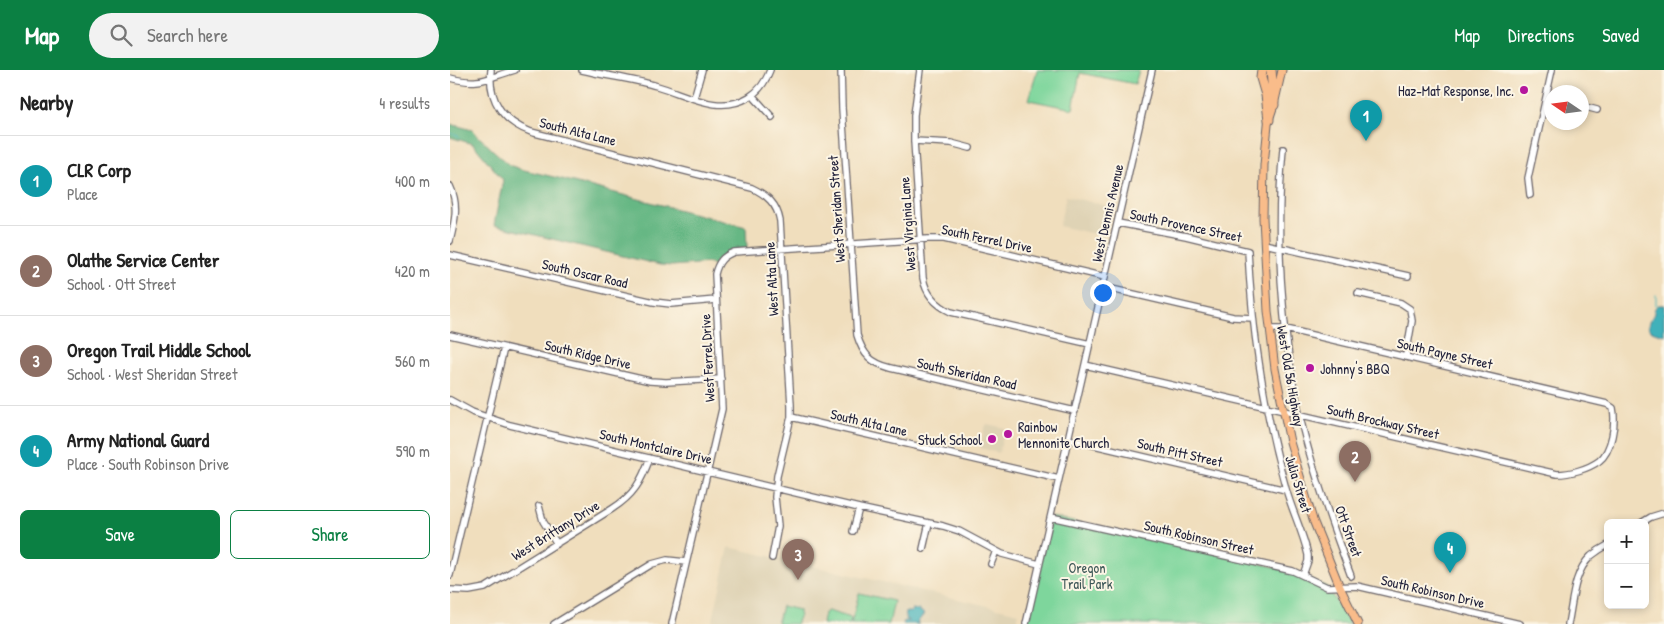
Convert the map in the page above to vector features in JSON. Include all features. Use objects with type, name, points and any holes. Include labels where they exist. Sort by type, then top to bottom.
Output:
[{"type":"highway","points":[[1262,70],[1261,78],[1266,95],[1269,120]]},
{"type":"highway","points":[[1272,70],[1274,105]]},
{"type":"main road","name":"West Old 56 Highway","points":[[1269,120],[1282,70]]},
{"type":"main road","name":"West Old 56 Highway","points":[[1272,87],[1264,165],[1264,244],[1275,369],[1290,442],[1313,520],[1340,587],[1358,624]]},
{"type":"street","points":[[490,78],[491,70]]},
{"type":"street","points":[[450,79],[472,82],[515,70]]},
{"type":"street","points":[[582,70],[651,84],[708,103],[721,105],[737,102],[752,96],[764,82],[770,70]]},
{"type":"street","points":[[694,98],[702,70]]},
{"type":"street","name":"West Sheridan Street","points":[[841,70],[842,123],[857,335],[861,346]]},
{"type":"street","name":"West Virginia Lane","points":[[920,70],[914,115],[914,141],[924,283],[931,298],[951,312],[1090,344]]},
{"type":"street","name":"West Dennis Avenue","points":[[1026,624],[1152,70]]},
{"type":"street","points":[[1550,85],[1552,70]]},
{"type":"street","name":"South Alta Lane","points":[[490,78],[492,92],[502,112],[508,120],[524,130],[718,179]]},
{"type":"street","points":[[752,96],[772,117]]},
{"type":"street","points":[[1589,108],[1597,110]]},
{"type":"street","points":[[1530,194],[1528,178],[1544,118]]},
{"type":"street","points":[[914,141],[951,143],[970,148]]},
{"type":"street","name":"Ott Street","points":[[1283,149],[1280,246],[1286,329],[1292,375],[1299,414],[1324,501],[1351,576]]},
{"type":"street","name":"West Alta Lane","points":[[718,179],[762,192],[769,198],[779,214],[791,417]]},
{"type":"street","points":[[450,186],[456,208],[450,241]]},
{"type":"street","name":"South Provence Street","points":[[1118,224],[1186,236],[1248,251]]},
{"type":"street","name":"South Ferrel Drive","points":[[742,251],[944,240],[1105,277]]},
{"type":"street","points":[[1264,244],[1280,246],[1408,276]]},
{"type":"street","name":"West Ferrel Drive","points":[[672,624],[722,409],[715,274],[717,265],[728,254],[742,251]]},
{"type":"street","name":"Julia Street","points":[[1248,251],[1253,318],[1266,407],[1286,490],[1308,554],[1303,575]]},
{"type":"street","name":"South Oscar Road","points":[[450,255],[654,302],[670,304],[716,300]]},
{"type":"street","points":[[1103,287],[1232,317],[1253,318]]},
{"type":"street","points":[[1358,293],[1407,306],[1412,315],[1412,326],[1406,356]]},
{"type":"street","name":"South Payne Street","points":[[1270,329],[1286,329],[1406,356],[1607,404],[1613,408]]},
{"type":"street","name":"South Ridge Drive","points":[[450,335],[650,381],[721,379]]},
{"type":"street","name":"South Sheridan Road","points":[[861,346],[868,356],[882,366],[1075,411]]},
{"type":"street","points":[[450,575],[504,348]]},
{"type":"street","name":"South Brockway Street","points":[[1085,365],[1549,472],[1565,474],[1599,460],[1606,452],[1613,428],[1613,408]]},
{"type":"street","name":"South Montclaire Drive","points":[[450,400],[487,418],[510,426],[929,523],[959,532],[996,552],[1039,564]]},
{"type":"street","points":[[772,558],[778,526],[775,488],[791,417]]},
{"type":"street","name":"South Alta Lane","points":[[791,417],[1059,479]]},
{"type":"street","name":"South Pitt Street","points":[[1068,439],[1286,490]]},
{"type":"street","name":"West Brittany Drive","points":[[450,590],[469,592],[485,588],[628,498],[638,485],[650,458]]},
{"type":"street","points":[[540,506],[543,521],[557,544]]},
{"type":"street","points":[[853,531],[859,508]]},
{"type":"street","points":[[1648,519],[1664,513]]},
{"type":"street","name":"South Robinson Street","points":[[1051,517],[1286,569],[1323,585],[1340,587]]},
{"type":"street","points":[[923,549],[929,523]]},
{"type":"street","points":[[1568,624],[1576,580],[1580,571],[1592,556],[1604,548]]},
{"type":"street","points":[[991,564],[996,552]]},
{"type":"street","points":[[554,624],[652,564],[667,560],[686,562]]},
{"type":"street","name":"South Robinson Drive","points":[[1340,587],[1358,586],[1520,624]]},
{"type":"shaded area","points":[[1066,196],[1111,207],[1104,236],[1059,226]]},
{"type":"shaded area","name":"Stuck School","points":[[987,424],[1005,428],[999,453],[980,448]]},
{"type":"shaded area","points":[[729,547],[1019,613],[1016,624],[712,624]]},
{"type":"green space","points":[[1037,70],[1139,70],[1135,84],[1080,73],[1073,109],[1029,100]]},
{"type":"green space","points":[[450,124],[473,130],[509,165],[520,169],[746,227],[747,248],[728,252],[714,265],[709,263],[660,265],[494,225],[503,180],[473,144],[450,137]]},
{"type":"green space","name":"Oregon Trail Park","points":[[1051,517],[1293,571],[1327,587],[1350,624],[1026,624]]},
{"type":"green space","points":[[859,593],[894,601],[889,624],[851,624]]},
{"type":"green space","points":[[782,606],[799,610],[800,615],[796,624],[777,624]]},
{"type":"green space","points":[[828,611],[851,618],[850,624],[822,624],[824,613]]},
{"type":"water","points":[[1658,305],[1664,305],[1664,335],[1651,331],[1648,326],[1654,309]]},
{"type":"water","points":[[912,609],[919,610],[924,614],[917,623],[919,624],[903,624],[904,621],[909,621],[905,619],[906,612],[911,612]]},
{"type":"waterway","points":[[450,133],[461,137]]},
{"type":"waterway","points":[[1656,295],[1656,306]]},
{"type":"place","name":"Haz-Mat Response, Inc.","points":[[1524,90]]},
{"type":"place","name":"CLR Corp","points":[[1366,141]]},
{"type":"place","name":"Johnny's BBQ","points":[[1310,368]]},
{"type":"place","name":"Rainbow Mennonite Church","points":[[1008,434]]},
{"type":"place","name":"Stuck School","points":[[992,439]]},
{"type":"place","name":"Olathe Service Center","points":[[1355,482]]},
{"type":"place","name":"Army National Guard","points":[[1450,573]]},
{"type":"place","name":"Oregon Trail Middle School","points":[[798,580]]}]
